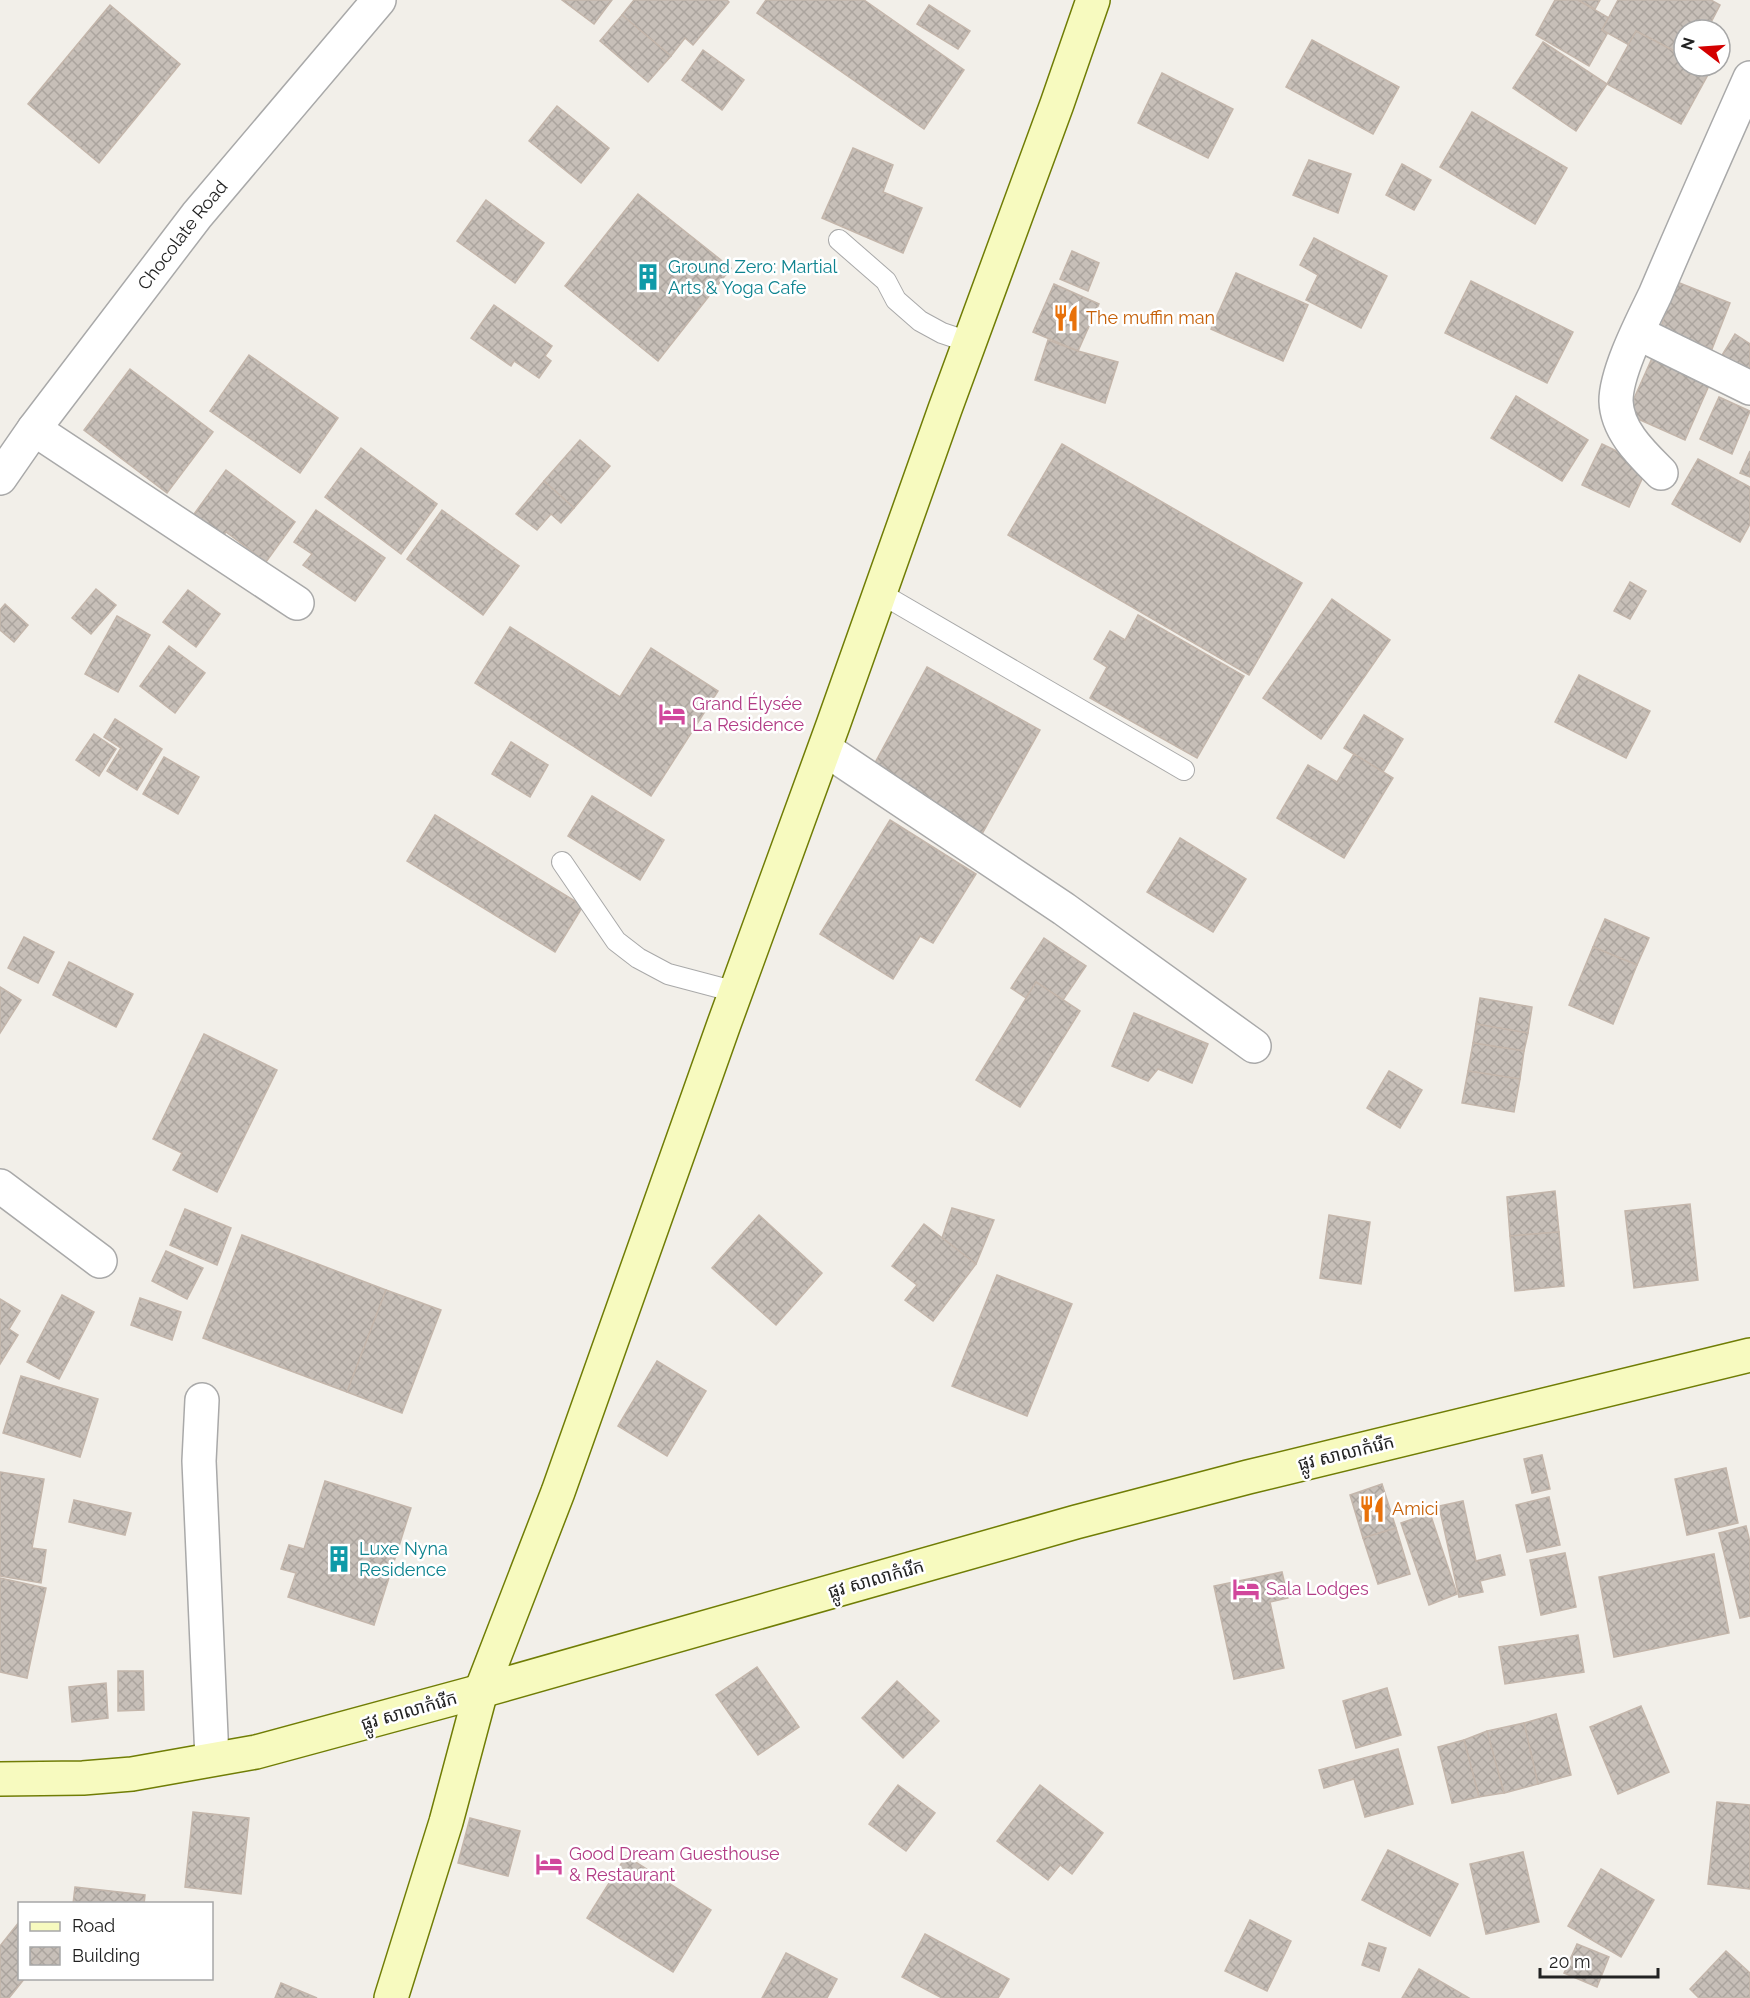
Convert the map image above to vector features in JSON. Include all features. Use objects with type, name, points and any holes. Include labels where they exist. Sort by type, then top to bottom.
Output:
[{"type":"street","name":"Chocolate Road","points":[[0,478],[34,429],[197,215],[379,0]]},
{"type":"street","points":[[391,1998],[446,1822],[481,1691],[558,1492],[1093,0]]},
{"type":"street","points":[[1660,473],[1639,451],[1619,422],[1616,401],[1619,380],[1750,78]]},
{"type":"street","points":[[1638,333],[1750,388]]},
{"type":"street","points":[[34,429],[297,603]]},
{"type":"street","points":[[825,748],[1064,909],[1254,1046]]},
{"type":"street","points":[[0,1186],[100,1261]]},
{"type":"street","name":"ផ្លូវ សាលាកំរើក","points":[[0,1779],[83,1778],[132,1774],[256,1752],[481,1691],[1076,1522],[1248,1477],[1750,1355]]},
{"type":"street","points":[[202,1400],[199,1461],[212,1759]]},
{"type":"lane","points":[[839,240],[886,281],[896,300],[920,321],[942,333],[969,342]]},
{"type":"lane","points":[[880,593],[1184,770]]},
{"type":"lane","points":[[562,862],[616,942],[638,958],[668,974],[736,992]]},
{"type":"building","points":[[562,0],[612,0],[594,24]]},
{"type":"building","points":[[634,0],[727,0],[729,2],[693,45],[685,38],[671,56],[622,15]]},
{"type":"building","points":[[766,0],[864,0],[964,70],[924,129],[757,13]]},
{"type":"building","points":[[1555,0],[1578,0],[1609,18],[1602,30],[1607,34],[1589,66],[1536,35]]},
{"type":"building","points":[[1578,0],[1600,0],[1595,9]]},
{"type":"building","points":[[1618,0],[1711,0],[1720,5],[1713,18],[1672,18],[1672,50],[1636,31],[1629,45],[1602,30]]},
{"type":"building","points":[[110,5],[180,64],[99,163],[28,104]]},
{"type":"building","points":[[929,5],[970,31],[958,49],[917,24]]},
{"type":"building","points":[[622,15],[671,56],[648,82],[600,41]]},
{"type":"building","points":[[1636,31],[1672,50],[1672,78],[1706,78],[1681,124],[1607,84]]},
{"type":"building","points":[[1312,40],[1399,87],[1373,134],[1286,87]]},
{"type":"building","points":[[1543,42],[1607,84],[1576,131],[1513,88]]},
{"type":"building","points":[[703,50],[744,80],[722,110],[682,80]]},
{"type":"building","points":[[1162,73],[1233,109],[1208,158],[1138,123]]},
{"type":"building","points":[[557,106],[609,148],[581,183],[529,141]]},
{"type":"building","points":[[1472,112],[1567,168],[1535,224],[1440,167]]},
{"type":"building","points":[[853,148],[893,165],[883,192],[922,208],[903,253],[822,218]]},
{"type":"building","points":[[1309,160],[1351,174],[1338,213],[1293,195]]},
{"type":"building","points":[[1402,164],[1431,180],[1414,210],[1386,195]]},
{"type":"building","name":"Ground Zero: Martial Arts & Yoga Cafe","points":[[638,194],[731,268],[658,361],[565,286]]},
{"type":"building","points":[[486,200],[544,243],[515,283],[457,241]]},
{"type":"building","points":[[1314,238],[1387,276],[1361,328],[1306,300],[1318,275],[1300,265]]},
{"type":"building","points":[[1072,251],[1099,263],[1088,291],[1060,279]]},
{"type":"building","points":[[1236,273],[1308,305],[1283,361],[1211,329]]},
{"type":"building","points":[[1471,281],[1573,332],[1547,383],[1445,333]]},
{"type":"building","points":[[1677,282],[1730,303],[1712,349],[1660,329]]},
{"type":"building","name":"The muffin man","points":[[1054,284],[1099,304],[1078,351],[1033,332]]},
{"type":"building","points":[[494,305],[552,346],[545,356],[551,361],[539,378],[514,361],[511,366],[471,338]]},
{"type":"building","points":[[1735,334],[1750,344],[1750,380],[1719,360]]},
{"type":"building","points":[[1048,340],[1118,362],[1105,403],[1035,380]]},
{"type":"building","points":[[249,355],[338,418],[300,473],[210,411]]},
{"type":"building","points":[[1653,356],[1711,381],[1685,440],[1627,414]]},
{"type":"building","points":[[130,369],[213,432],[167,493],[84,430]]},
{"type":"building","points":[[1516,396],[1588,440],[1562,481],[1491,438]]},
{"type":"building","points":[[1719,397],[1750,411],[1732,454],[1700,439]]},
{"type":"building","points":[[580,440],[610,466],[574,508],[544,481]]},
{"type":"building","points":[[1062,444],[1302,583],[1249,675],[1008,535]]},
{"type":"building","points":[[1602,444],[1648,466],[1629,507],[1582,485]]},
{"type":"building","points":[[361,448],[437,504],[401,554],[325,497]]},
{"type":"building","points":[[1750,451],[1750,477],[1740,473]]},
{"type":"building","points":[[1698,459],[1750,487],[1750,524],[1740,542],[1672,504]]},
{"type":"building","points":[[226,470],[295,522],[266,562],[226,532],[218,542],[189,521]]},
{"type":"building","points":[[544,481],[574,508],[561,523],[551,514],[537,530],[516,514]]},
{"type":"building","points":[[316,510],[385,558],[355,601],[303,565],[312,554],[294,542]]},
{"type":"building","points":[[442,510],[519,566],[483,615],[407,559]]},
{"type":"building","points":[[1630,582],[1646,591],[1630,619],[1614,611]]},
{"type":"building","points":[[96,589],[116,605],[91,634],[72,618]]},
{"type":"building","points":[[188,590],[220,614],[196,647],[163,622]]},
{"type":"building","points":[[1332,599],[1390,640],[1321,739],[1263,698]]},
{"type":"building","points":[[5,604],[28,625],[14,642],[0,630],[0,610]]},
{"type":"building","points":[[1138,615],[1244,676],[1197,758],[1090,698],[1107,667],[1094,659],[1110,631],[1125,640]]},
{"type":"building","points":[[117,616],[150,635],[118,692],[85,674]]},
{"type":"building","points":[[510,627],[620,697],[651,648],[718,691],[651,796],[475,683]]},
{"type":"building","points":[[169,646],[205,673],[175,713],[140,686]]},
{"type":"building","points":[[927,667],[1040,730],[982,834],[870,772]]},
{"type":"building","points":[[1579,675],[1650,711],[1626,758],[1555,722]]},
{"type":"building","points":[[1364,715],[1403,739],[1383,772],[1344,748]]},
{"type":"building","points":[[115,719],[162,749],[137,790],[107,771],[121,748],[104,737]]},
{"type":"building","points":[[94,734],[116,749],[99,776],[76,760]]},
{"type":"building","points":[[511,742],[548,765],[530,797],[492,774]]},
{"type":"building","points":[[1354,754],[1393,778],[1344,858],[1277,818],[1308,765],[1337,782]]},
{"type":"building","points":[[164,757],[199,777],[178,814],[143,794]]},
{"type":"building","points":[[592,796],[664,840],[640,880],[568,836]]},
{"type":"building","points":[[435,815],[583,906],[555,952],[407,861]]},
{"type":"building","points":[[890,820],[976,874],[933,943],[920,936],[893,979],[820,934]]},
{"type":"building","points":[[1180,838],[1246,879],[1213,932],[1147,892]]},
{"type":"building","points":[[1605,919],[1649,938],[1637,965],[1593,947]]},
{"type":"building","points":[[24,937],[54,952],[38,983],[8,968]]},
{"type":"building","points":[[1044,938],[1086,966],[1063,1000],[1036,982],[1026,998],[1011,988]]},
{"type":"building","points":[[1593,947],[1637,965],[1613,1024],[1569,1005]]},
{"type":"building","points":[[69,962],[133,994],[116,1027],[53,995]]},
{"type":"building","points":[[1036,982],[1080,1011],[1020,1107],[976,1080]]},
{"type":"building","points":[[0,987],[21,1000],[0,1033]]},
{"type":"building","points":[[1480,998],[1532,1007],[1528,1033],[1476,1024]]},
{"type":"building","points":[[1134,1013],[1208,1044],[1192,1083],[1158,1069],[1148,1081],[1112,1066]]},
{"type":"building","points":[[1476,1024],[1528,1033],[1524,1051],[1473,1043]]},
{"type":"building","points":[[204,1034],[277,1070],[217,1192],[173,1170],[182,1153],[153,1139]]},
{"type":"building","points":[[1473,1043],[1524,1051],[1520,1079],[1468,1071]]},
{"type":"building","points":[[1389,1071],[1422,1090],[1400,1128],[1367,1108]]},
{"type":"building","points":[[1468,1071],[1520,1079],[1514,1112],[1462,1103]]},
{"type":"building","points":[[1555,1191],[1559,1232],[1510,1236],[1507,1197]]},
{"type":"building","points":[[1690,1204],[1698,1280],[1634,1288],[1625,1211]]},
{"type":"building","points":[[952,1208],[994,1220],[976,1264],[942,1238]]},
{"type":"building","points":[[185,1209],[231,1228],[217,1265],[170,1245]]},
{"type":"building","points":[[759,1215],[822,1273],[776,1325],[712,1268]]},
{"type":"building","points":[[1329,1215],[1370,1222],[1361,1284],[1320,1278]]},
{"type":"building","points":[[924,1224],[976,1264],[933,1321],[905,1300],[917,1285],[892,1266]]},
{"type":"building","points":[[1559,1232],[1564,1286],[1515,1291],[1510,1236]]},
{"type":"building","points":[[242,1235],[386,1290],[347,1392],[203,1338]]},
{"type":"building","points":[[166,1251],[203,1268],[187,1299],[152,1281]]},
{"type":"building","points":[[997,1275],[1072,1304],[1027,1416],[952,1386]]},
{"type":"building","points":[[386,1290],[441,1310],[402,1413],[347,1392]]},
{"type":"building","points":[[62,1295],[94,1312],[59,1379],[27,1362]]},
{"type":"building","points":[[140,1298],[181,1312],[172,1340],[131,1325]]},
{"type":"building","points":[[0,1299],[20,1311],[9,1329],[18,1335],[0,1364]]},
{"type":"building","points":[[657,1361],[706,1391],[667,1456],[618,1426]]},
{"type":"building","points":[[21,1376],[98,1399],[80,1457],[3,1433]]},
{"type":"building","points":[[1542,1455],[1550,1489],[1532,1493],[1524,1459]]},
{"type":"building","points":[[1726,1468],[1738,1523],[1687,1535],[1675,1479]]},
{"type":"building","points":[[0,1472],[44,1479],[32,1548],[46,1550],[41,1583],[0,1576]]},
{"type":"building","name":"Luxe Nyna Residence","points":[[325,1481],[411,1508],[374,1625],[288,1597],[296,1573],[281,1569],[289,1545],[304,1549]]},
{"type":"building","points":[[1382,1484],[1396,1528],[1363,1538],[1350,1495]]},
{"type":"building","points":[[1549,1497],[1560,1545],[1527,1552],[1516,1505]]},
{"type":"building","points":[[74,1500],[131,1513],[125,1535],[69,1522]]},
{"type":"building","points":[[1463,1501],[1476,1561],[1500,1555],[1505,1575],[1480,1581],[1483,1592],[1459,1597],[1439,1506]]},
{"type":"building","points":[[1430,1513],[1457,1594],[1429,1605],[1401,1523]]},
{"type":"building","points":[[1746,1526],[1750,1542],[1750,1616],[1740,1618],[1719,1533]]},
{"type":"building","points":[[1396,1528],[1410,1574],[1378,1584],[1363,1538]]},
{"type":"building","points":[[1565,1553],[1576,1607],[1541,1615],[1530,1560]]},
{"type":"building","points":[[1714,1554],[1729,1633],[1614,1657],[1599,1577]]},
{"type":"building","points":[[1282,1572],[1288,1598],[1270,1602],[1284,1668],[1234,1679],[1214,1586]]},
{"type":"building","points":[[0,1578],[46,1588],[27,1678],[0,1672]]},
{"type":"building","points":[[1578,1635],[1584,1672],[1505,1684],[1499,1647]]},
{"type":"building","points":[[757,1667],[799,1727],[758,1755],[716,1695]]},
{"type":"building","points":[[118,1671],[143,1671],[144,1710],[118,1711]]},
{"type":"building","points":[[897,1681],[939,1721],[903,1758],[862,1718]]},
{"type":"building","points":[[106,1683],[108,1718],[72,1722],[69,1687]]},
{"type":"building","points":[[1387,1688],[1401,1735],[1356,1748],[1343,1701]]},
{"type":"building","points":[[1641,1706],[1669,1772],[1618,1794],[1590,1727]]},
{"type":"building","points":[[1556,1714],[1571,1775],[1538,1784],[1524,1723]]},
{"type":"building","points":[[1524,1723],[1538,1784],[1504,1793],[1487,1731]]},
{"type":"building","points":[[1487,1731],[1504,1793],[1479,1797],[1464,1740]]},
{"type":"building","points":[[1464,1740],[1479,1797],[1452,1803],[1438,1747]]},
{"type":"building","points":[[1398,1749],[1413,1804],[1365,1817],[1354,1779],[1324,1788],[1319,1770]]},
{"type":"building","points":[[898,1785],[935,1813],[906,1851],[869,1824]]},
{"type":"building","points":[[1040,1785],[1103,1833],[1072,1874],[1060,1865],[1048,1880],[997,1841]]},
{"type":"building","points":[[1717,1802],[1750,1805],[1750,1889],[1708,1884]]},
{"type":"building","points":[[193,1812],[249,1818],[241,1894],[185,1887]]},
{"type":"building","points":[[470,1818],[520,1831],[508,1876],[458,1863]]},
{"type":"building","points":[[1388,1850],[1458,1884],[1430,1936],[1362,1900]]},
{"type":"building","points":[[1523,1852],[1539,1922],[1486,1934],[1470,1864]]},
{"type":"building","points":[[626,1856],[711,1910],[673,1972],[587,1918]]},
{"type":"building","points":[[1601,1869],[1654,1900],[1621,1957],[1568,1926]]},
{"type":"building","points":[[75,1887],[145,1895],[144,1902],[73,1902]]},
{"type":"building","points":[[1250,1920],[1291,1941],[1267,1991],[1225,1971]]},
{"type":"building","points":[[18,1923],[18,1980],[23,1980],[9,1998],[0,1998],[0,1946]]},
{"type":"building","points":[[925,1934],[1009,1979],[998,1998],[942,1998],[902,1977]]},
{"type":"building","points":[[1369,1943],[1386,1948],[1379,1971],[1362,1965]]},
{"type":"building","points":[[1577,1944],[1609,1957],[1597,1987],[1564,1973]]},
{"type":"building","points":[[1726,1951],[1750,1973],[1750,1998],[1699,1998],[1690,1989]]},
{"type":"building","points":[[786,1953],[837,1979],[827,1998],[762,1998]]},
{"type":"building","points":[[1419,1969],[1469,1998],[1402,1998]]},
{"type":"building","points":[[281,1983],[317,1998],[275,1998]]},
{"type":"place","name":"Ground Zero: Martial Arts & Yoga Cafe","points":[[648,277]]},
{"type":"place","name":"The muffin man","points":[[1066,318]]},
{"type":"place","name":"Grand Élysée La Residence","points":[[672,714]]},
{"type":"place","name":"Amici","points":[[1372,1509]]},
{"type":"place","name":"Luxe Nyna Residence","points":[[339,1559]]},
{"type":"place","name":"Sala Lodges","points":[[1246,1589]]},
{"type":"place","name":"Good Dream Guesthouse & Restaurant","points":[[549,1864]]}]
